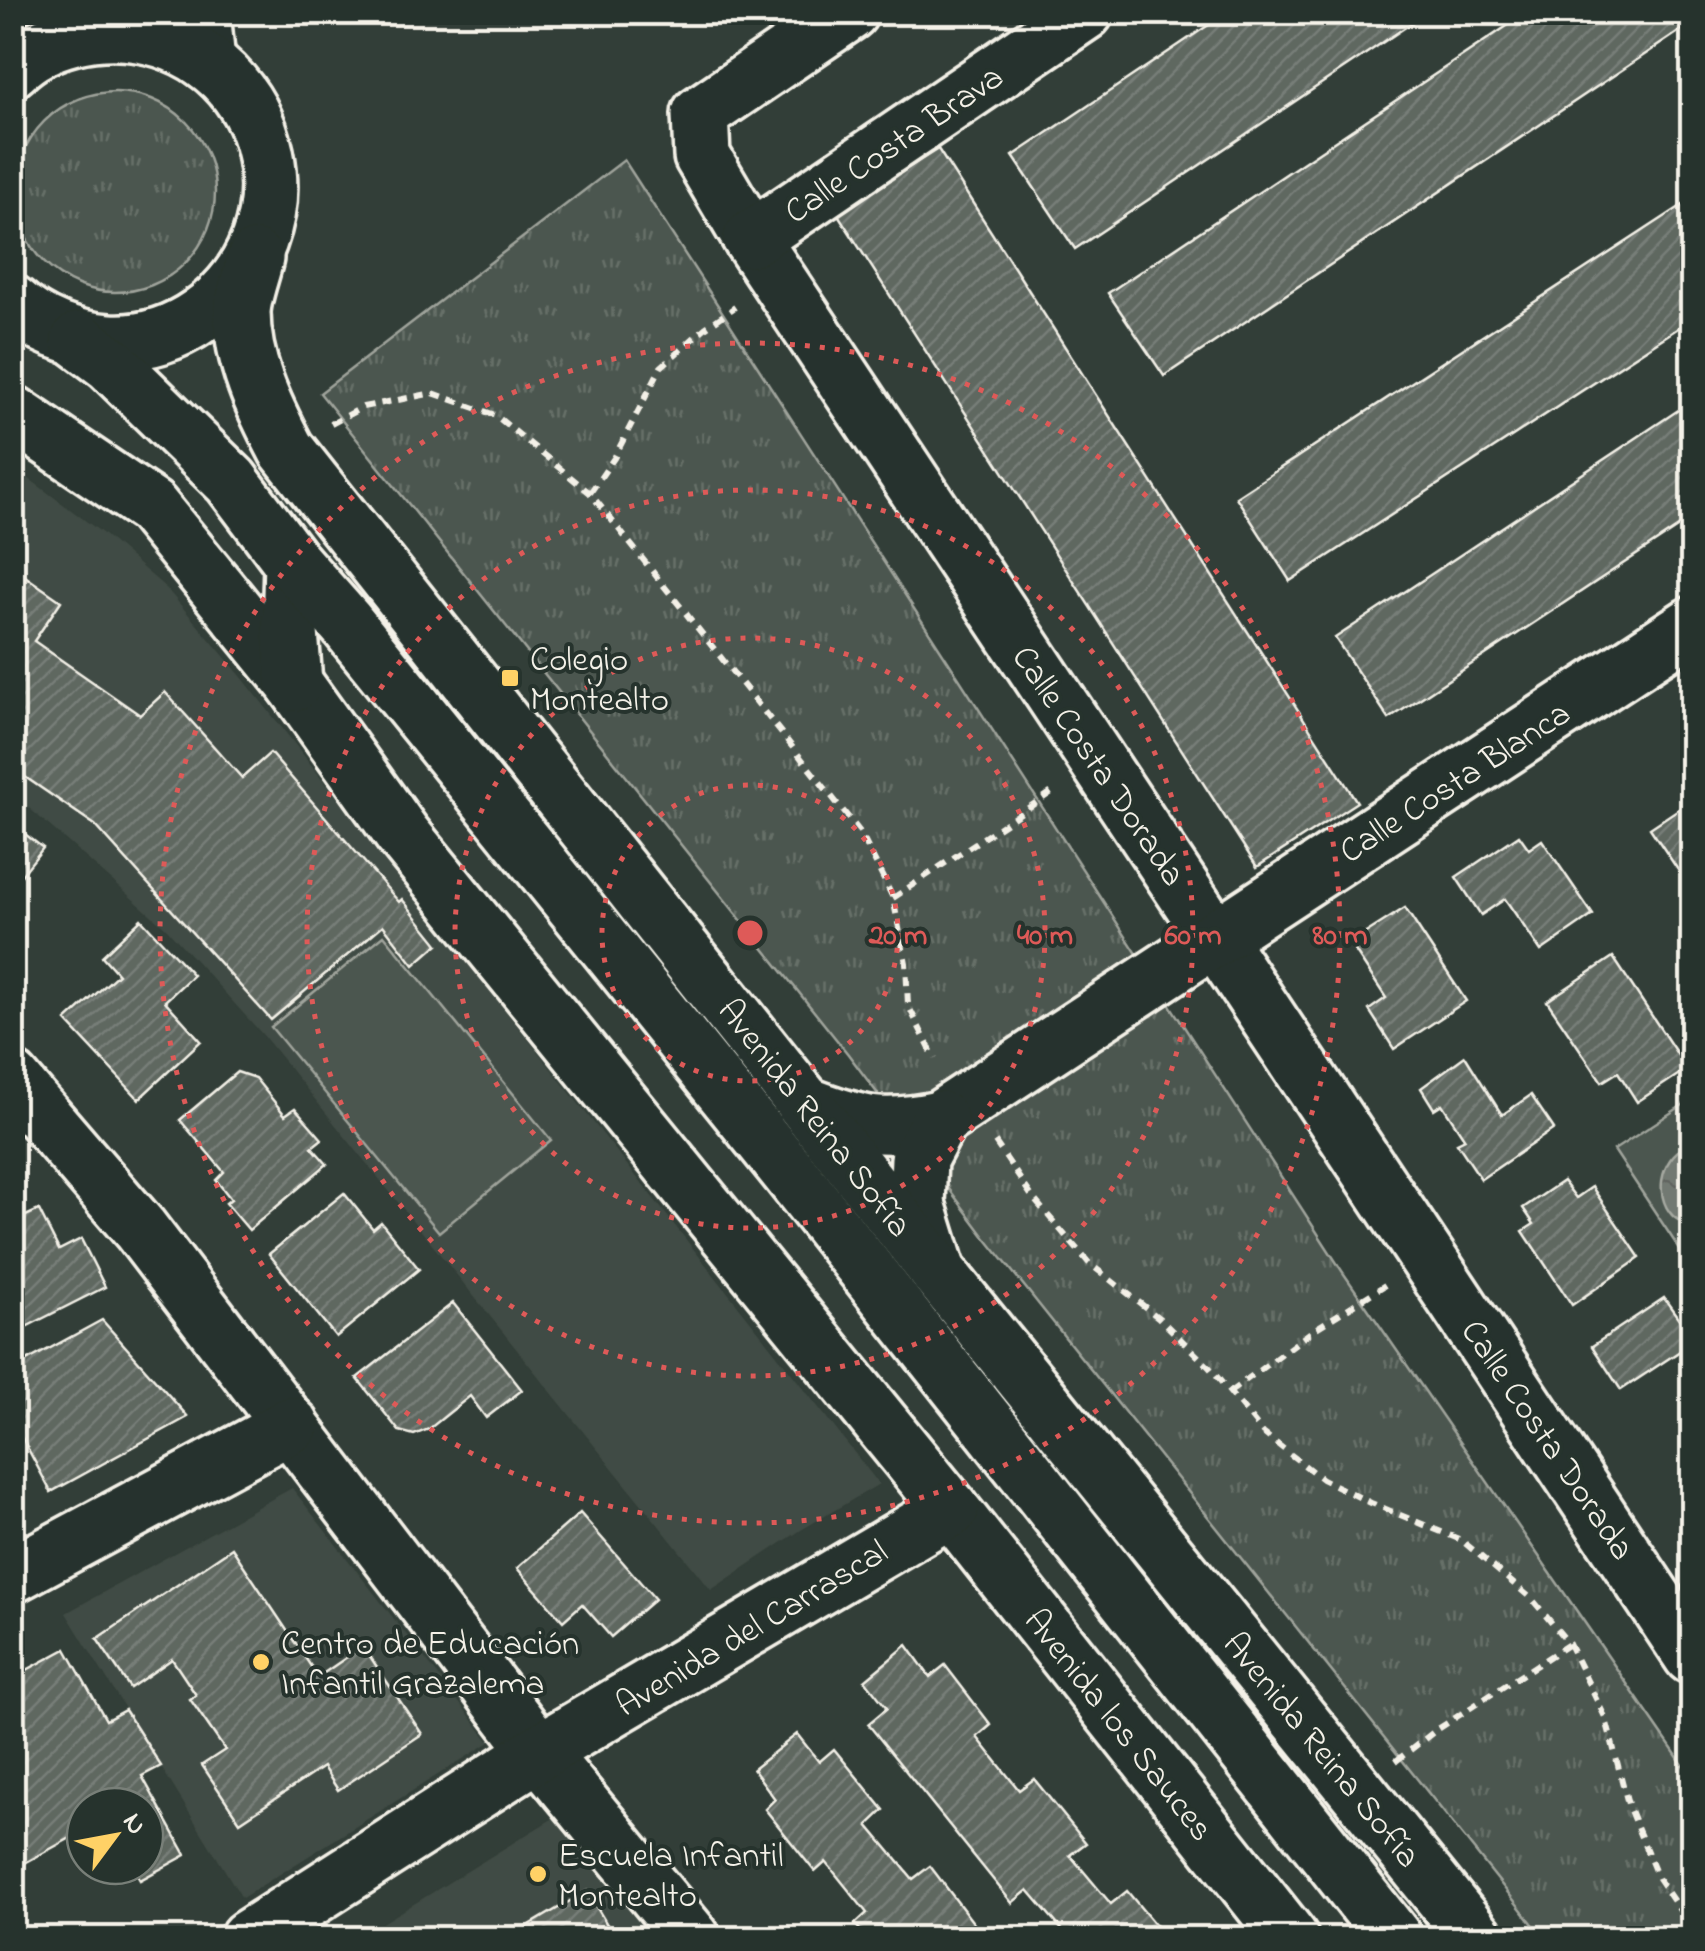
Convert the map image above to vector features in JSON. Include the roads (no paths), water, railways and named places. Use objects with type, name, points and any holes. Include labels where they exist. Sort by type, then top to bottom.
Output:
[{"type":"street","name":"Calle Costa Dorada","points":[[850,12],[700,114],[702,156],[764,258],[1692,1656]]},
{"type":"street","name":"Calle Costa Brava","points":[[764,258],[1085,12]]},
{"type":"street","name":"Avenida Reina Sofía","points":[[12,69],[80,25],[163,38],[205,37],[260,130],[270,172],[268,216],[242,310],[247,350],[261,403],[286,448],[938,1272],[1476,1938]]},
{"type":"street","points":[[12,304],[31,320],[79,340],[131,343],[181,329],[224,299],[254,258]]},
{"type":"street","name":"Avenida Reina Sofía","points":[[79,340],[110,364],[231,481],[292,562],[346,623],[764,1142],[1394,1938]]},
{"type":"street","name":"Avenida los Sauces","points":[[12,413],[151,507],[294,683],[402,834],[950,1509],[1290,1938]]},
{"type":"street","points":[[292,562],[290,632],[294,683]]},
{"type":"street","name":"Calle Costa Blanca","points":[[954,1110],[1692,625]]},
{"type":"street","points":[[12,1080],[32,1134],[140,1228],[539,1752],[692,1938]]},
{"type":"street","points":[[809,1106],[852,1122],[900,1128],[954,1110]]},
{"type":"street","points":[[938,1272],[917,1204],[919,1159],[954,1110]]},
{"type":"street","points":[[12,1575],[291,1425]]},
{"type":"street","name":"Avenida del Carrascal","points":[[248,1938],[539,1752],[950,1509]]},
{"type":"water","points":[[1692,1144],[1692,1229],[1666,1207],[1662,1185],[1667,1164],[1682,1148]]},
{"type":"place","name":"Colegio Montealto","points":[[510,678]]},
{"type":"place","name":"Centro de Educación Infantil Grazalema","points":[[261,1662]]},
{"type":"place","name":"Escuela Infantil Montealto","points":[[538,1874]]}]
